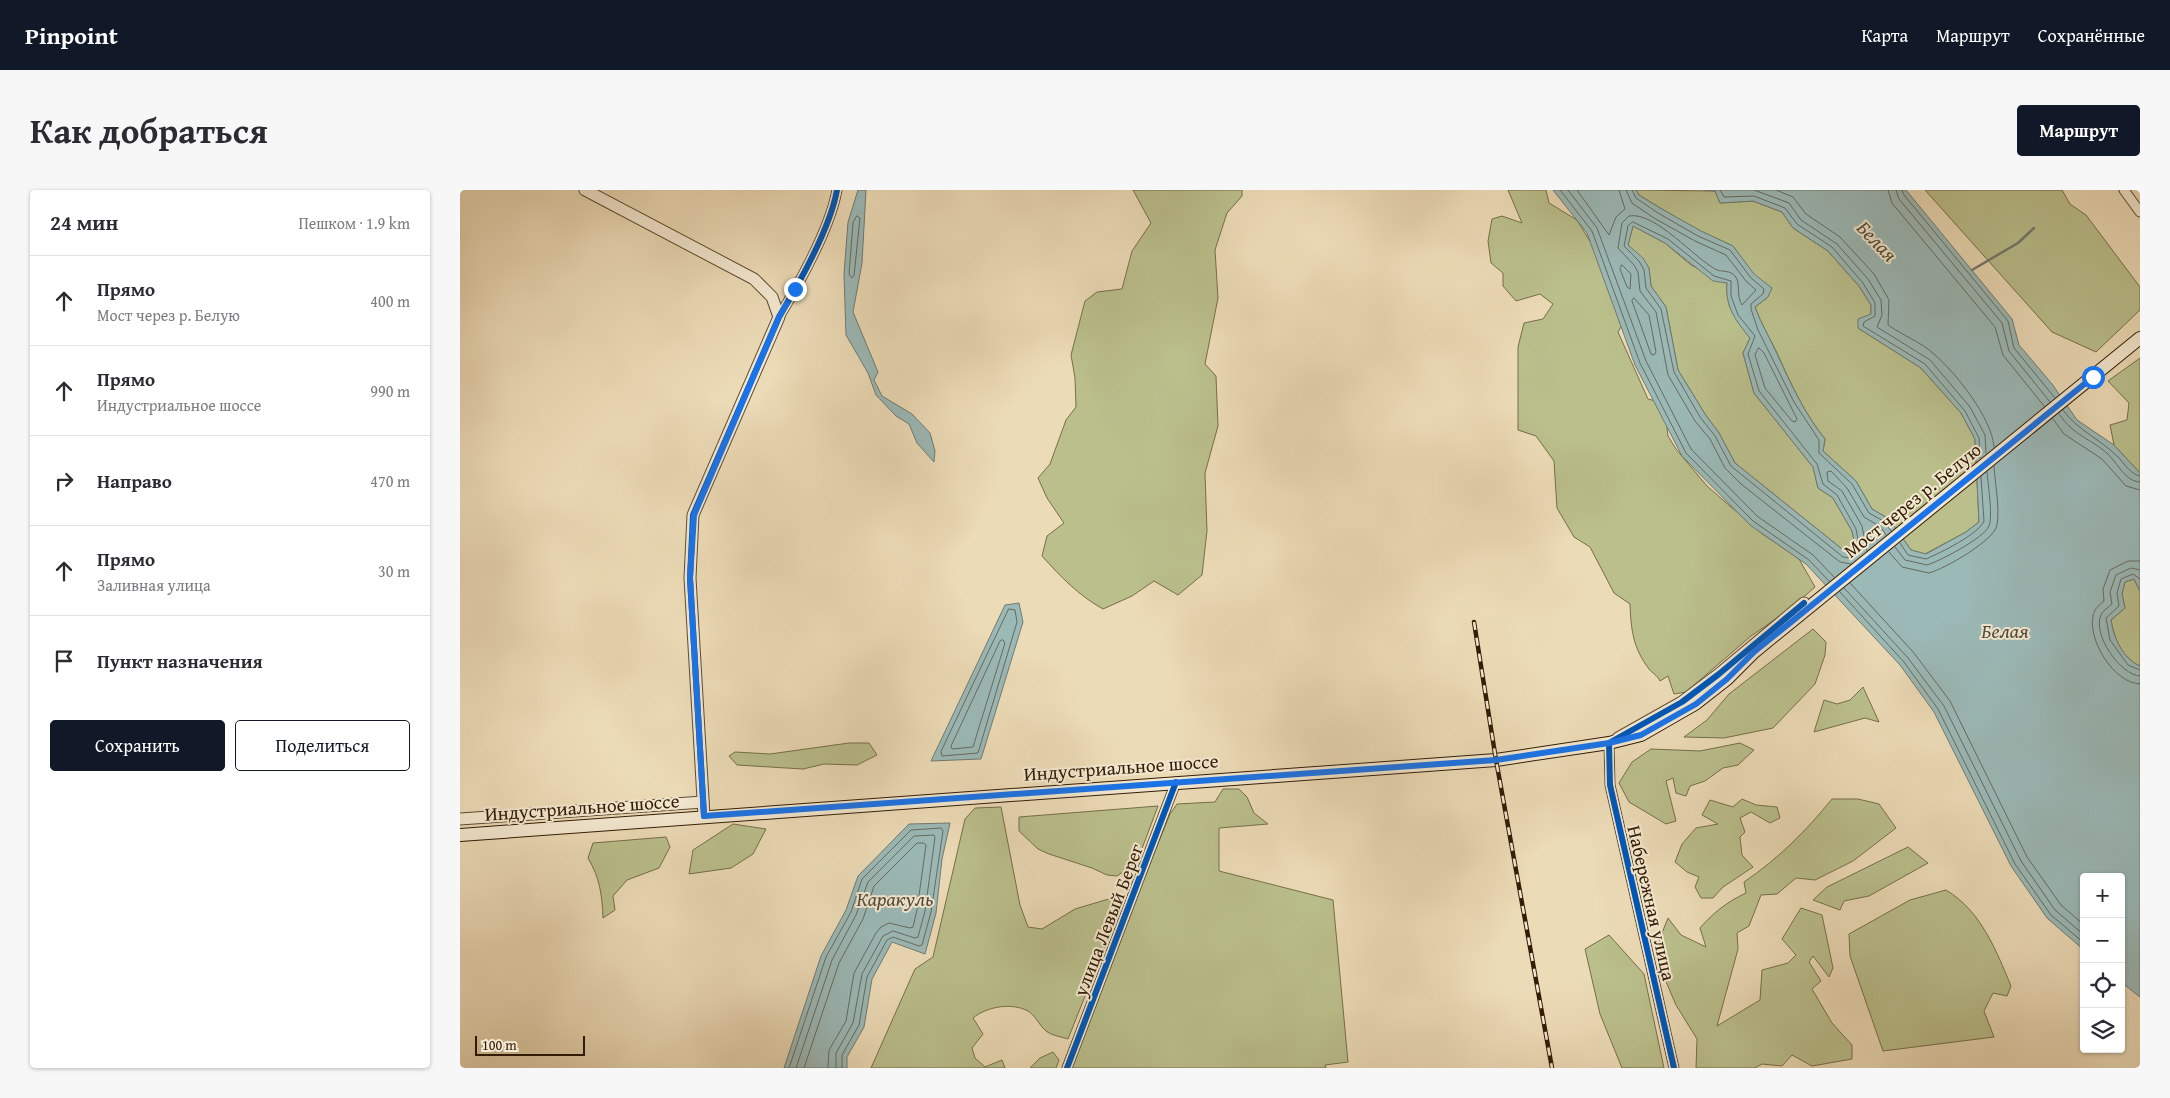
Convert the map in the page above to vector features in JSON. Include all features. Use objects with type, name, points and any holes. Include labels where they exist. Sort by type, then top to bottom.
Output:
[{"type":"main road","points":[[2119,357],[2140,338]]},
{"type":"main road","points":[[2119,357],[2140,348]]},
{"type":"main road","name":"Мост через р. Белую","points":[[1754,652],[2119,357]]},
{"type":"main road","name":"Индустриальное шоссе","points":[[460,835],[1496,760],[1609,743],[1641,735],[1696,704],[1727,679],[1754,652]]},
{"type":"street","points":[[585,190],[754,279],[772,297],[779,317]]},
{"type":"street","points":[[704,816],[690,578],[694,515],[779,317],[795,289],[834,207],[837,190]]},
{"type":"street","points":[[2124,190],[2140,212]]},
{"type":"street","points":[[1609,743],[1682,702],[1719,674],[1804,603]]},
{"type":"street","name":"Набережная улица","points":[[1609,743],[1610,785],[1674,1068]]},
{"type":"street","name":"улица Левый Берег","points":[[1067,1068],[1176,782]]},
{"type":"street","points":[[460,819],[703,802]]},
{"type":"green space","points":[[1133,190],[1242,190],[1242,196],[1227,213],[1215,250],[1218,298],[1205,364],[1216,376],[1218,426],[1205,473],[1207,531],[1202,575],[1178,595],[1154,581],[1132,596],[1103,609],[1070,585],[1042,556],[1047,536],[1064,523],[1047,498],[1038,478],[1050,464],[1066,420],[1076,407],[1075,378],[1071,355],[1085,301],[1097,292],[1122,289],[1132,251],[1151,223]]},
{"type":"green space","points":[[1508,190],[1546,190],[1549,203],[1577,220],[1591,243],[1608,259],[1628,315],[1618,332],[1648,399],[1660,402],[1665,412],[1668,436],[1676,449],[1707,486],[1761,533],[1799,559],[1815,587],[1789,610],[1751,636],[1686,692],[1674,694],[1668,676],[1660,681],[1639,654],[1631,622],[1630,604],[1614,593],[1590,547],[1574,537],[1557,508],[1554,461],[1536,436],[1518,430],[1518,347],[1524,323],[1543,319],[1553,304],[1540,294],[1516,301],[1503,286],[1503,273],[1491,263],[1488,241],[1492,219],[1502,216],[1522,223]]},
{"type":"green space","points":[[1636,190],[1715,191],[1720,203],[1753,201],[1782,212],[1793,228],[1828,251],[1859,286],[1871,305],[1871,314],[1858,328],[1921,368],[1961,413],[1975,439],[1979,522],[1966,532],[1925,554],[1911,550],[1889,519],[1872,509],[1856,481],[1823,451],[1825,439],[1798,398],[1755,307],[1768,297],[1771,288],[1754,275],[1733,246],[1700,231],[1660,208],[1639,195]]},
{"type":"green space","points":[[1925,190],[2062,190],[2070,204],[2086,215],[2140,287],[2140,310],[2096,352],[2052,332]]},
{"type":"green space","points":[[1633,226],[1665,243],[1691,265],[1727,283],[1728,299],[1732,313],[1750,338],[1743,353],[1754,393],[1813,467],[1818,488],[1833,498],[1852,531],[1856,549],[1847,553],[1735,463],[1719,433],[1678,370],[1666,307],[1651,286],[1649,268],[1628,245]]},
{"type":"green space","points":[[2140,358],[2140,473],[2114,445],[2110,425],[2127,420],[2129,403],[2108,381]]},
{"type":"green space","points":[[2134,579],[2140,591],[2140,666],[2128,658],[2120,647],[2114,634],[2111,620],[2125,608],[2122,594],[2125,582]]},
{"type":"green space","points":[[1813,629],[1826,642],[1825,655],[1815,684],[1773,728],[1724,738],[1684,737],[1707,720],[1729,694]]},
{"type":"green space","points":[[1863,687],[1879,722],[1865,718],[1814,732],[1824,700],[1837,704],[1850,700]]},
{"type":"green space","points":[[849,743],[869,743],[877,755],[857,765],[824,764],[803,769],[737,765],[729,756],[735,752],[770,754]]},
{"type":"green space","points":[[1740,743],[1754,750],[1738,765],[1723,768],[1705,781],[1690,786],[1686,796],[1676,793],[1673,778],[1666,781],[1676,821],[1666,824],[1629,802],[1619,783],[1632,762],[1651,749],[1700,751]]},
{"type":"green space","points":[[1223,789],[1239,789],[1247,797],[1254,813],[1268,824],[1219,828],[1219,871],[1333,900],[1348,1062],[1325,1065],[1326,1068],[1067,1068],[1170,814],[1177,804],[1215,802]]},
{"type":"green space","points":[[1742,799],[1756,805],[1777,807],[1780,818],[1770,823],[1751,812],[1740,818],[1745,832],[1740,837],[1742,855],[1753,867],[1723,887],[1713,898],[1701,898],[1695,887],[1699,877],[1687,872],[1675,862],[1682,844],[1696,828],[1718,824],[1702,815],[1710,800],[1733,807]]},
{"type":"green space","points":[[1832,799],[1858,799],[1879,804],[1896,828],[1853,861],[1815,880],[1796,878],[1777,894],[1761,895],[1749,926],[1737,933],[1738,949],[1717,1026],[1760,1000],[1762,970],[1788,963],[1796,955],[1782,939],[1801,908],[1822,915],[1833,968],[1829,977],[1813,956],[1809,962],[1821,981],[1812,989],[1832,1023],[1852,1045],[1852,1059],[1812,1066],[1792,1055],[1782,1066],[1762,1064],[1755,1068],[1696,1068],[1697,1039],[1676,1005],[1656,958],[1660,938],[1668,918],[1681,935],[1706,947],[1700,928],[1721,908],[1746,893],[1744,882],[1791,844]]},
{"type":"green space","points":[[1158,806],[1137,862],[1117,876],[1107,875],[1038,849],[1019,831],[1019,817]]},
{"type":"green space","points":[[1001,807],[1020,905],[1028,927],[1042,929],[1075,909],[1112,898],[1117,916],[1068,1039],[1046,1031],[1028,1011],[1007,1006],[999,1007],[985,1011],[973,1018],[983,1034],[972,1048],[975,1058],[985,1067],[1002,1060],[1005,1068],[871,1068],[915,969],[933,957],[965,819],[975,808]]},
{"type":"green space","points":[[733,824],[766,829],[753,854],[731,868],[689,874],[693,850]]},
{"type":"green space","points":[[666,837],[670,847],[659,868],[627,880],[613,896],[615,910],[603,918],[600,887],[588,858],[593,843]]},
{"type":"green space","points":[[1908,847],[1928,863],[1869,896],[1844,901],[1840,910],[1813,900],[1827,887]]},
{"type":"green space","points":[[1946,890],[1969,909],[1978,920],[1993,945],[2011,986],[2007,996],[1993,993],[1984,1011],[1994,1037],[1883,1051],[1850,956],[1849,934],[1910,900]]},
{"type":"green space","points":[[1609,935],[1644,974],[1664,1068],[1622,1068],[1600,1014],[1585,949]]},
{"type":"green space","points":[[1053,1052],[1059,1060],[1056,1068],[1030,1068],[1040,1058]]},
{"type":"water","points":[[858,190],[866,190],[862,263],[853,312],[878,372],[874,380],[882,396],[912,414],[930,433],[935,451],[934,462],[917,443],[909,424],[896,416],[876,395],[868,373],[846,335],[844,274],[848,222]]},
{"type":"water","name":"Белая","points":[[1553,190],[1636,190],[1639,195],[1660,208],[1733,246],[1754,274],[1772,288],[1768,297],[1755,307],[1798,398],[1825,439],[1823,451],[1856,481],[1872,509],[1889,519],[1911,550],[1926,554],[1966,532],[1979,522],[1975,439],[1961,413],[1921,368],[1858,328],[1858,319],[1871,314],[1871,305],[1859,286],[1828,251],[1793,228],[1782,212],[1753,201],[1720,203],[1715,191],[1704,190],[1906,190],[2012,319],[2019,345],[2052,384],[2077,420],[2114,445],[2140,473],[2140,591],[2134,579],[2125,582],[2122,594],[2125,608],[2111,620],[2114,634],[2120,647],[2128,658],[2140,666],[2140,997],[2125,985],[2125,873],[2080,873],[2080,947],[2047,918],[2011,866],[1934,712],[1900,665],[1806,564],[1750,525],[1682,456],[1635,365],[1587,233]],"holes":[[[1633,226],[1665,243],[1713,281],[1727,283],[1728,299],[1732,313],[1750,338],[1743,353],[1754,393],[1813,467],[1818,488],[1833,498],[1852,531],[1856,549],[1847,553],[1735,463],[1719,433],[1678,370],[1666,307],[1651,286],[1649,268],[1643,258],[1628,245]]]},
{"type":"water","points":[[1019,603],[1023,622],[981,759],[931,761],[1005,605]]},
{"type":"water","name":"Каракуль","points":[[950,823],[942,859],[936,913],[925,954],[892,942],[872,979],[864,1027],[847,1057],[847,1068],[784,1068],[821,956],[846,910],[858,876],[909,824]]},
{"type":"waterway","points":[[1972,270],[2018,243],[2034,228]]},
{"type":"railway","points":[[1474,622],[1496,760],[1552,1068]]},
{"type":"cycle path","points":[[704,816],[690,578],[693,515],[779,317],[805,272],[821,238],[837,190]]},
{"type":"cycle path","points":[[1674,1068],[1610,785],[1609,743],[1682,702],[1719,674],[1804,603]]},
{"type":"cycle path","points":[[1067,1068],[1176,782]]},
{"type":"route","points":[[795,289],[779,317],[694,515],[690,578],[704,816],[1496,760],[1609,743],[1641,735],[1669,721],[1696,704],[1727,679],[1754,652],[2093,377]]}]
